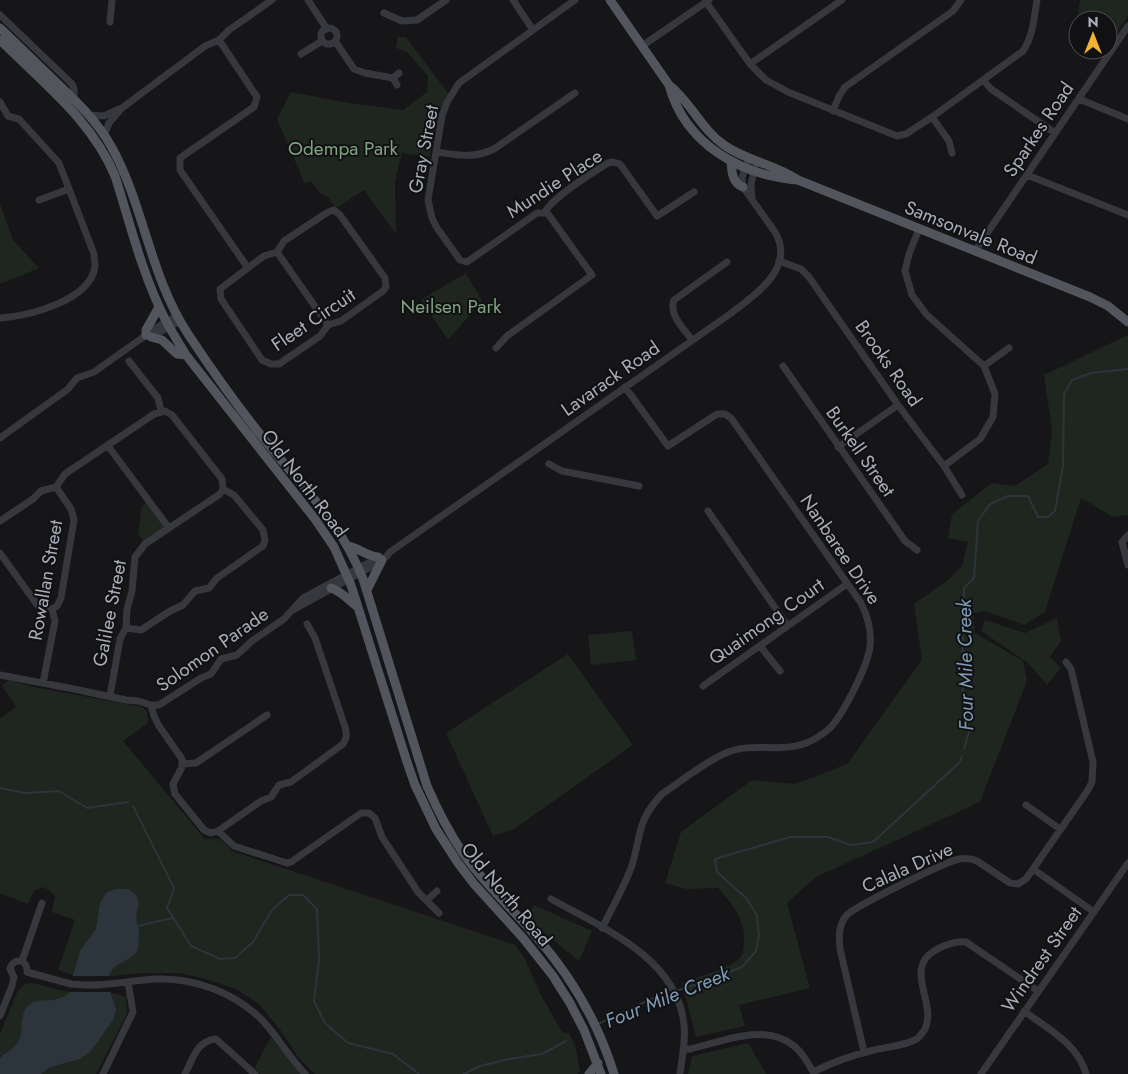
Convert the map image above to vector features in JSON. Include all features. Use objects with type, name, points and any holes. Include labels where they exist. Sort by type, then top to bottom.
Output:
[{"type":"main road","name":"Samsonvale Road","points":[[610,0],[669,85],[680,94],[701,124],[715,139],[732,150],[754,163],[787,173],[798,180],[1100,302],[1116,311],[1128,322]]},
{"type":"main road","name":"Old North Road","points":[[0,28],[74,100],[104,136],[123,173],[165,289],[178,319],[239,407],[282,461],[322,506],[348,546],[360,570],[367,590],[427,786],[440,815],[463,854],[495,894],[532,932],[569,979],[594,1025],[614,1074]]},
{"type":"main road","name":"Old North Road","points":[[0,40],[79,118],[102,149],[115,176],[159,307],[186,355],[315,518],[334,547],[348,577],[415,785],[436,828],[458,864],[524,938],[553,976],[584,1030],[601,1074]]},
{"type":"main road","name":"Samsonvale Road","points":[[669,85],[672,98],[692,130],[711,149],[731,162],[745,167],[754,163]]},
{"type":"main road","points":[[731,162],[734,178],[738,185],[743,187]]},
{"type":"main road","points":[[159,307],[146,330],[149,336],[162,340],[177,354],[186,355]]},
{"type":"main road","points":[[348,546],[355,547],[365,554],[380,558],[367,590]]},
{"type":"main road","points":[[331,588],[340,592],[358,607]]},
{"type":"main road","points":[[589,1074],[598,1064]]},
{"type":"street","points":[[110,22],[112,0]]},
{"type":"street","points":[[88,115],[104,116],[122,108],[205,46],[219,40],[229,30],[272,0]]},
{"type":"street","points":[[308,0],[327,28],[336,31],[337,38],[335,41],[328,44],[322,41]]},
{"type":"street","points":[[384,13],[402,21],[417,20],[446,0]]},
{"type":"street","points":[[513,0],[533,30]]},
{"type":"street","name":"Gray Street","points":[[467,262],[460,260],[437,228],[429,208],[429,191],[444,108],[459,84],[575,0]]},
{"type":"street","points":[[750,64],[842,0]]},
{"type":"street","points":[[833,111],[845,87],[953,10],[961,0]]},
{"type":"street","points":[[642,46],[708,1],[750,64],[766,80],[788,92],[897,136],[906,134],[932,117],[1016,57],[1026,46],[1032,32],[1037,0]]},
{"type":"street","name":"Old North Road","points":[[0,16],[72,84],[74,100]]},
{"type":"street","name":"Sparkes Road","points":[[975,251],[1128,26]]},
{"type":"street","points":[[322,41],[321,35],[324,29],[327,28]]},
{"type":"street","points":[[219,40],[257,97],[256,101],[254,107],[180,158],[180,170],[248,268]]},
{"type":"street","points":[[301,54],[322,41]]},
{"type":"street","points":[[335,41],[354,68],[365,73],[396,75],[397,85]]},
{"type":"street","points":[[983,80],[991,89],[1055,133]]},
{"type":"street","points":[[436,152],[472,157],[483,154],[494,149],[575,94]]},
{"type":"street","points":[[1078,99],[1128,118]]},
{"type":"street","points":[[0,102],[8,116],[19,119],[59,163],[94,254],[95,267],[86,285],[64,302],[26,314],[0,318]]},
{"type":"street","points":[[104,136],[110,123],[122,108]]},
{"type":"street","points":[[0,121],[8,116]]},
{"type":"street","points":[[932,117],[949,141],[952,153]]},
{"type":"street","name":"Mundie Place","points":[[467,262],[537,213],[545,213],[548,205],[608,163],[620,164],[657,216],[694,192]]},
{"type":"street","points":[[752,199],[751,184],[754,163]]},
{"type":"street","points":[[745,167],[742,181],[743,187],[778,237],[781,250],[779,261]]},
{"type":"street","points":[[1027,174],[1128,215]]},
{"type":"street","points":[[38,201],[69,189]]},
{"type":"street","name":"Fleet Circuit","points":[[334,210],[340,215],[386,281],[385,289],[341,321],[328,324],[320,336],[279,364],[271,364],[264,362],[219,296],[222,286],[248,268],[264,256],[277,252],[284,241],[326,213],[334,210]]},
{"type":"street","points":[[496,348],[507,336],[592,275],[548,214],[545,213]]},
{"type":"street","points":[[920,229],[909,254],[905,271],[912,295],[928,315],[984,366],[995,394],[993,417],[980,439],[944,466]]},
{"type":"street","points":[[277,252],[328,324]]},
{"type":"street","name":"Lavarack Road","points":[[348,577],[390,552],[730,314],[762,289],[770,280],[779,261]]},
{"type":"street","name":"Brooks Road","points":[[779,261],[801,270],[809,278],[962,494]]},
{"type":"street","points":[[692,340],[674,314],[672,305],[674,300],[727,262]]},
{"type":"street","points":[[0,438],[68,389],[77,378],[94,372],[106,362],[178,319]]},
{"type":"street","points":[[984,366],[1009,348]]},
{"type":"street","points":[[129,361],[158,398],[161,411]]},
{"type":"street","name":"Burkell Street","points":[[783,366],[905,541],[917,550]]},
{"type":"street","name":"Nanbaree Drive","points":[[602,928],[627,879],[641,823],[662,794],[724,753],[747,747],[784,749],[802,744],[822,734],[839,717],[862,672],[870,647],[870,634],[866,613],[731,418],[725,414],[717,414],[668,446],[625,387]]},
{"type":"street","points":[[838,447],[898,405]]},
{"type":"street","points":[[0,522],[32,499],[41,490],[56,487],[66,474],[161,411],[172,415],[222,479],[223,489],[234,495],[263,530],[266,538],[264,543],[217,578],[209,588],[192,594],[183,605],[141,630],[126,628]]},
{"type":"street","points":[[108,446],[168,528]]},
{"type":"street","points":[[550,464],[562,471],[639,486]]},
{"type":"street","name":"Rowallan Street","points":[[43,683],[55,620],[52,610],[57,606],[61,598],[74,520],[71,509],[56,487]]},
{"type":"street","name":"Galilee Street","points":[[110,696],[120,639],[126,628],[135,557],[145,544],[220,494],[223,489]]},
{"type":"street","points":[[708,511],[787,625]]},
{"type":"street","points":[[1128,535],[1122,542],[1128,565]]},
{"type":"street","points":[[0,553],[38,606],[44,610],[52,610]]},
{"type":"street","name":"Solomon Parade","points":[[293,610],[348,577]]},
{"type":"street","name":"Solomon Parade","points":[[0,675],[156,705],[211,674],[221,659],[237,655],[252,641],[284,619],[303,598],[348,577]]},
{"type":"street","name":"Quaimong Court","points":[[703,686],[847,584]]},
{"type":"street","points":[[156,705],[156,719],[182,759],[182,764],[173,784],[176,794],[204,830],[211,833],[221,830],[261,802],[269,799],[278,785],[294,780],[343,744],[346,737],[345,728],[315,638],[307,624]]},
{"type":"street","points":[[760,646],[780,671]]},
{"type":"street","name":"Calala Drive","points":[[864,1052],[840,949],[839,937],[845,917],[851,911],[959,859],[972,859],[1010,883],[1018,884],[1026,879],[1088,790],[1094,772],[1094,762],[1071,669],[1066,662]]},
{"type":"street","points":[[182,764],[196,763],[267,715]]},
{"type":"street","points":[[1026,805],[1060,829]]},
{"type":"street","points":[[221,830],[233,845],[281,862],[292,862],[361,813],[370,813],[376,818],[382,837],[418,892],[439,913]]},
{"type":"street","name":"Windrest Street","points":[[981,1074],[1128,863]]},
{"type":"street","points":[[1033,870],[1094,912]]},
{"type":"street","points":[[428,900],[437,891]]},
{"type":"street","points":[[551,899],[640,951],[654,963],[667,981],[679,1004],[684,1023],[684,1049],[680,1074]]},
{"type":"street","points":[[22,961],[42,903]]},
{"type":"street","points":[[684,1049],[750,1035],[770,1035],[794,1046],[814,1073],[836,1060],[917,1040],[925,1028],[928,1017],[920,974],[923,962],[928,954],[942,946],[957,942],[966,942],[1038,991]]},
{"type":"street","points":[[15,961],[22,961],[26,965],[26,972],[20,978],[14,977],[10,972],[10,966],[15,961]]},
{"type":"street","points":[[26,972],[71,984],[98,986],[156,979],[184,981],[227,994],[263,1021],[305,1074]]},
{"type":"street","points":[[0,1016],[14,977]]},
{"type":"street","points":[[103,1074],[133,1012],[128,982]]},
{"type":"street","points":[[1024,1011],[1073,1048],[1083,1061],[1086,1074]]},
{"type":"street","points":[[185,1074],[200,1045],[209,1040],[216,1039],[255,1074]]},
{"type":"green space","points":[[1080,0],[1128,0],[1128,16],[1118,31],[1118,10],[1078,10]]},
{"type":"green space","name":"Odempa Park","points":[[398,37],[406,37],[448,93],[438,113],[430,157],[402,153],[395,181],[396,234],[364,190],[338,207],[334,206],[328,197],[320,193],[311,181],[305,184],[277,119],[291,92],[349,103],[403,110],[427,92],[428,76],[407,52],[396,48]]},
{"type":"green space","points":[[0,203],[13,240],[39,268],[0,284]]},
{"type":"green space","name":"Neilsen Park","points":[[466,273],[482,301],[448,340],[421,300]]},
{"type":"green space","points":[[1128,335],[1128,515],[1113,517],[1081,498],[1045,612],[1024,625],[985,611],[973,613],[975,633],[1023,661],[1027,681],[980,802],[816,877],[787,903],[810,988],[739,1005],[745,1026],[696,1037],[682,983],[723,968],[737,960],[743,952],[744,931],[734,908],[718,888],[687,889],[665,883],[681,832],[752,780],[795,784],[847,764],[922,660],[914,604],[948,580],[962,566],[968,542],[948,538],[952,514],[992,483],[1015,486],[1048,464],[1052,430],[1044,375]]},
{"type":"green space","points":[[147,502],[166,528],[144,542],[138,534],[142,506]]},
{"type":"green space","points":[[1057,618],[1061,641],[1050,657],[1061,668],[1047,685],[1028,663],[981,631],[985,620],[1025,633]]},
{"type":"green space","points":[[632,631],[636,660],[591,665],[588,635]]},
{"type":"green space","points":[[568,654],[633,745],[514,829],[493,836],[446,733]]},
{"type":"green space","points":[[10,680],[29,686],[142,707],[147,712],[148,723],[123,741],[205,839],[218,839],[232,851],[515,945],[525,959],[541,995],[562,1032],[569,1033],[576,1048],[580,1072],[577,1074],[315,1074],[298,1057],[281,1031],[259,1004],[236,989],[179,973],[140,973],[112,976],[72,975],[58,970],[75,920],[52,912],[55,897],[43,887],[34,891],[28,904],[0,893],[0,718],[16,707],[2,685]]},
{"type":"green space","points":[[534,905],[592,931],[579,961],[526,918]]},
{"type":"green space","points":[[31,983],[67,991],[107,992],[126,998],[127,1014],[96,1074],[0,1074],[0,1034],[18,990],[25,984]]},
{"type":"green space","points":[[271,1037],[300,1074],[260,1074],[255,1067]]},
{"type":"green space","points":[[748,1043],[766,1074],[688,1074],[692,1056]]},
{"type":"shaded area","points":[[115,889],[128,889],[136,895],[139,904],[136,917],[139,932],[138,950],[130,958],[114,968],[109,976],[73,976],[80,951],[96,929],[100,903],[106,893]]},
{"type":"shaded area","points":[[70,992],[110,992],[116,1009],[113,1020],[91,1051],[80,1059],[50,1067],[41,1074],[0,1074],[0,1058],[18,1042],[23,1015],[27,1007],[36,1001],[58,999]]},
{"type":"waterway","name":"Four Mile Creek","points":[[964,748],[969,732],[962,681],[964,588],[974,578],[978,521],[990,504],[1008,496],[1028,496],[1038,517],[1048,517],[1055,511],[1063,466],[1064,394],[1072,380],[1091,373],[1128,369]]},
{"type":"waterway","name":"Four Mile Creek","points":[[676,991],[742,967],[756,951],[759,935],[757,916],[747,899],[717,872],[715,859],[790,837],[828,837],[851,845],[873,842],[960,762],[962,756]]},
{"type":"waterway","name":"Four Mile Creek","points":[[0,788],[25,793],[59,791],[87,808],[128,802]]},
{"type":"waterway","name":"Four Mile Creek","points":[[133,806],[174,888],[167,908],[191,946],[220,959],[235,958],[253,942],[272,910],[289,895],[303,895],[317,909],[319,960],[314,1001],[325,1023],[348,1043],[393,1054],[419,1074]]},
{"type":"waterway","points":[[138,926],[172,918]]},
{"type":"waterway","name":"Four Mile Creek","points":[[598,1024],[651,999],[671,993]]},
{"type":"waterway","name":"Four Mile Creek","points":[[464,1074],[480,1066],[542,1054],[566,1041]]}]
